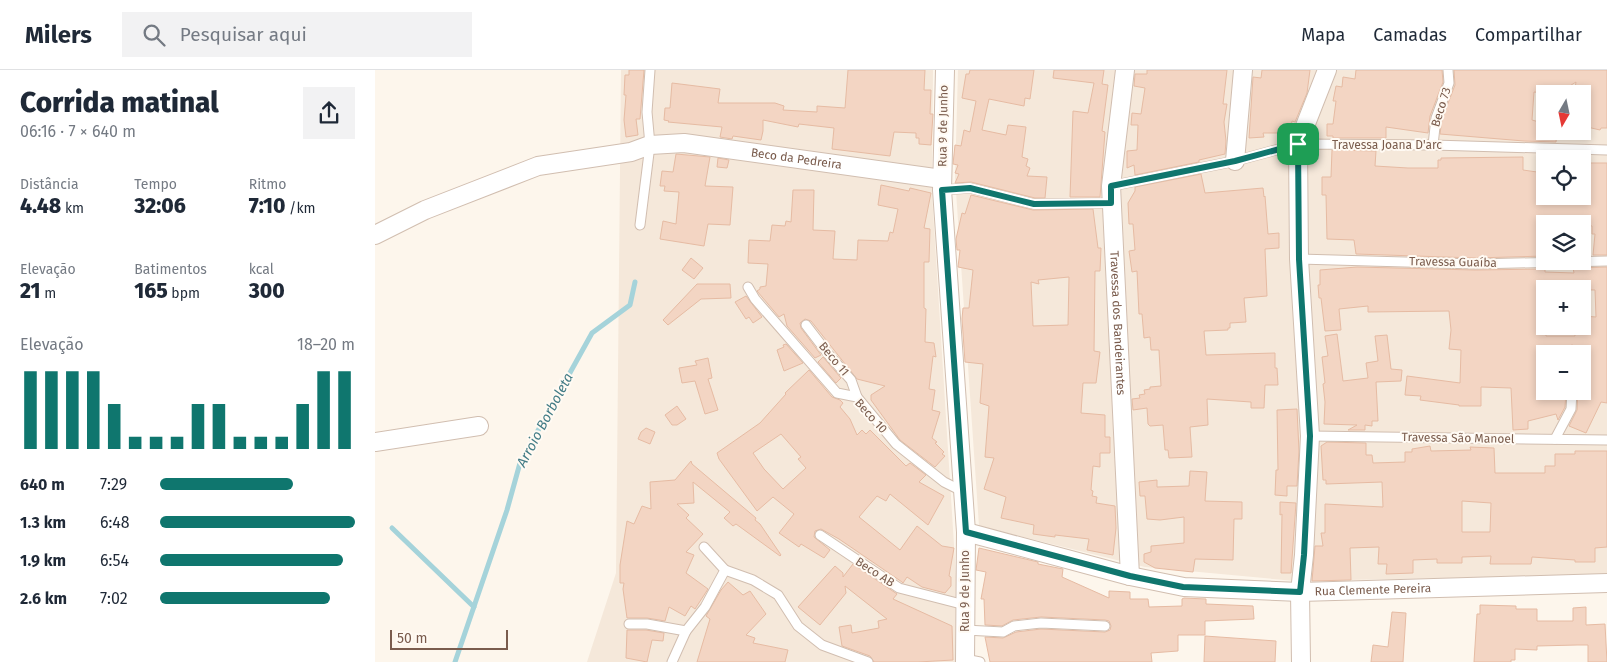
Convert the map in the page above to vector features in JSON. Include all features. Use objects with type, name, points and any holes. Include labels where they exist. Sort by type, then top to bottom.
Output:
[{"type":"street","name":"Rua 9 de Junho","points":[[945,70],[942,185],[964,492],[966,532],[965,630],[970,661]]},
{"type":"street","name":"Travessa dos Bandeirantes","points":[[1125,70],[1111,186],[1111,203],[1130,576]]},
{"type":"street","points":[[1235,161],[1243,70]]},
{"type":"street","points":[[1301,662],[1300,592],[1304,555],[1310,436],[1299,259],[1298,144],[1327,70]]},
{"type":"street","name":"Beco da Pedreira","points":[[375,235],[425,210],[538,166],[631,152],[649,145],[684,143],[942,185]]},
{"type":"street","points":[[375,442],[479,426]]},
{"type":"street","name":"Rua Clemente Pereira","points":[[966,532],[1130,576],[1183,587],[1300,592],[1607,584]]},
{"type":"lane","points":[[640,225],[649,145],[647,112],[650,70]]},
{"type":"lane","name":"Beco 73","points":[[1433,145],[1436,118],[1449,83],[1449,70]]},
{"type":"lane","name":"Travessa Joana D'arc","points":[[1111,186],[1235,161],[1298,144],[1433,145],[1607,150]]},
{"type":"lane","points":[[942,185],[970,188],[1034,204],[1111,203]]},
{"type":"lane","name":"Travessa Guaíba","points":[[1299,259],[1475,264],[1607,261]]},
{"type":"lane","name":"Beco 10","points":[[748,287],[755,299],[837,393],[857,397],[896,444],[944,482],[964,492]]},
{"type":"lane","name":"Beco 11","points":[[806,325],[851,380],[857,397]]},
{"type":"lane","points":[[1555,439],[1571,409],[1572,400]]},
{"type":"lane","name":"Travessa São Manoel","points":[[1310,436],[1607,440]]},
{"type":"lane","name":"Beco AB","points":[[820,535],[899,588],[965,605]]},
{"type":"lane","points":[[704,547],[725,570],[753,580],[778,595],[798,626],[822,645],[869,662]]},
{"type":"lane","points":[[672,662],[686,631],[705,607],[725,570]]},
{"type":"lane","points":[[965,630],[1003,632],[1014,626],[1041,623],[1105,626]]},
{"type":"lane","points":[[629,624],[647,624],[686,631]]},
{"type":"shaded area","points":[[621,70],[933,70],[932,194],[956,577],[955,662],[587,662],[616,573]]},
{"type":"shaded area","points":[[958,70],[1607,70],[1607,575],[1295,581],[1145,567],[979,526],[955,177]]},
{"type":"building","points":[[629,70],[644,70],[640,119],[636,119],[638,135],[626,137],[624,120],[626,95],[624,95],[625,75],[629,75]]},
{"type":"building","points":[[848,70],[925,70],[924,90],[931,90],[930,114],[933,114],[931,145],[919,144],[919,138],[916,138],[916,133],[894,132],[890,156],[832,149],[834,128],[799,124],[798,127],[763,120],[761,140],[733,136],[732,139],[720,137],[722,127],[668,122],[664,120],[665,108],[670,108],[672,83],[720,89],[718,103],[775,103],[784,106],[783,110],[817,112],[817,106],[845,108]]},
{"type":"building","points":[[970,70],[1034,70],[1030,99],[1025,98],[1024,106],[989,99],[982,130],[1006,135],[1008,125],[1026,127],[1022,157],[1028,159],[1026,166],[1030,168],[1027,176],[1047,177],[1045,198],[1035,198],[971,182],[955,183],[959,174],[955,173],[958,165],[953,164],[955,145],[961,146],[964,130],[970,132],[976,101],[962,98],[966,74],[969,74]]},
{"type":"building","points":[[1054,70],[1104,70],[1102,84],[1108,85],[1102,131],[1105,132],[1100,197],[1070,197],[1073,111],[1088,113],[1094,83],[1053,78]]},
{"type":"building","points":[[1147,70],[1227,70],[1223,104],[1227,104],[1224,122],[1225,154],[1199,160],[1199,162],[1135,175],[1134,165],[1127,168],[1127,151],[1137,150],[1138,125],[1131,125],[1132,113],[1141,114],[1145,88],[1134,86],[1135,74],[1147,74]]},
{"type":"building","points":[[1262,70],[1310,70],[1307,93],[1295,122],[1292,121],[1290,133],[1263,133],[1264,137],[1249,138],[1253,77],[1261,78]]},
{"type":"building","points":[[1356,70],[1442,70],[1443,82],[1430,116],[1428,133],[1386,127],[1386,138],[1333,138],[1333,136],[1327,136],[1327,124],[1333,124],[1336,101],[1333,101],[1336,86],[1342,87],[1343,77],[1355,79]]},
{"type":"building","points":[[1454,70],[1607,70],[1607,128],[1601,128],[1600,130],[1591,128],[1591,85],[1576,85],[1576,82],[1571,85],[1536,85],[1532,120],[1536,121],[1536,140],[1556,140],[1556,142],[1440,134],[1442,119],[1455,85]]},
{"type":"building","points":[[1332,150],[1376,151],[1375,166],[1408,168],[1438,168],[1438,160],[1441,160],[1441,158],[1523,157],[1523,170],[1536,172],[1536,205],[1591,205],[1591,163],[1607,163],[1607,255],[1593,255],[1595,234],[1592,234],[1591,215],[1536,215],[1536,256],[1475,258],[1356,254],[1354,240],[1327,239],[1326,195],[1322,195],[1322,177],[1331,177]]},
{"type":"building","points":[[676,154],[710,157],[705,186],[733,187],[730,225],[708,224],[704,246],[660,239],[663,221],[676,224],[679,192],[664,191],[665,186],[660,186],[662,171],[673,172]]},
{"type":"building","points":[[718,158],[729,160],[727,168],[717,167]]},
{"type":"building","points":[[1201,174],[1205,193],[1263,188],[1268,234],[1279,233],[1279,248],[1265,249],[1267,296],[1244,298],[1246,322],[1230,323],[1228,330],[1204,331],[1206,355],[1275,353],[1278,385],[1265,385],[1264,408],[1251,408],[1251,402],[1207,399],[1208,425],[1190,427],[1192,457],[1169,458],[1168,450],[1165,450],[1163,425],[1150,426],[1148,424],[1147,408],[1133,410],[1132,399],[1140,398],[1139,395],[1145,394],[1144,390],[1150,389],[1150,387],[1161,386],[1159,350],[1151,350],[1150,337],[1144,338],[1142,314],[1139,314],[1137,271],[1132,272],[1129,251],[1135,250],[1133,224],[1129,224],[1128,203],[1135,191],[1135,187]]},
{"type":"building","points":[[881,185],[909,191],[910,188],[931,193],[924,228],[930,229],[929,262],[924,262],[925,342],[934,343],[936,357],[933,356],[929,389],[935,390],[932,410],[940,412],[932,438],[937,442],[935,443],[944,452],[942,454],[945,456],[935,467],[900,440],[871,400],[871,395],[885,386],[857,379],[811,321],[805,319],[800,323],[801,328],[821,355],[815,358],[787,326],[784,314],[779,317],[757,291],[760,287],[766,286],[768,264],[748,263],[749,240],[770,241],[772,225],[785,226],[786,221],[791,222],[793,190],[814,190],[813,230],[835,231],[833,259],[857,260],[858,240],[888,241],[890,232],[893,233],[898,209],[878,205]]},
{"type":"building","points":[[971,195],[1033,210],[1093,209],[1098,248],[1101,248],[1100,271],[1095,271],[1094,351],[1100,352],[1096,383],[1083,383],[1081,413],[1105,415],[1105,437],[1110,437],[1110,453],[1100,453],[1100,467],[1093,466],[1091,490],[1093,491],[1092,496],[1097,497],[1096,503],[1115,506],[1116,528],[1113,555],[1087,550],[1089,539],[1033,534],[1034,525],[1001,518],[1006,497],[984,489],[994,458],[985,457],[989,406],[980,403],[983,364],[965,362],[962,319],[963,308],[969,308],[973,270],[958,267],[960,250],[957,250],[956,239],[962,213],[965,214]],"holes":[[[1069,277],[1068,325],[1033,326],[1031,282],[1039,284],[1038,280]]]},
{"type":"building","points":[[691,258],[703,268],[694,279],[682,270]]},
{"type":"building","points":[[1357,267],[1475,270],[1536,269],[1545,270],[1545,272],[1574,273],[1573,270],[1591,270],[1591,267],[1607,267],[1607,403],[1601,402],[1586,433],[1569,426],[1577,410],[1578,400],[1591,400],[1591,345],[1536,345],[1536,400],[1565,400],[1565,407],[1558,420],[1556,414],[1528,421],[1528,429],[1513,430],[1511,388],[1481,387],[1481,406],[1459,406],[1420,400],[1421,396],[1405,395],[1407,376],[1460,383],[1461,350],[1449,349],[1451,330],[1449,311],[1368,312],[1368,306],[1339,309],[1341,330],[1325,331],[1321,298],[1319,298],[1318,285],[1320,285],[1320,270]]},
{"type":"building","points":[[697,284],[730,284],[731,298],[701,299],[668,325],[663,320]]},
{"type":"building","points":[[746,296],[762,317],[753,323],[749,317],[746,319],[735,302]]},
{"type":"building","points":[[1337,334],[1343,381],[1368,378],[1366,363],[1378,361],[1375,336],[1387,335],[1391,369],[1402,370],[1401,381],[1376,382],[1378,421],[1372,421],[1372,426],[1365,425],[1365,430],[1348,430],[1357,425],[1324,424],[1325,402],[1323,384],[1325,383],[1322,357],[1328,356],[1325,336]]},
{"type":"building","points":[[786,344],[803,363],[784,371],[777,350]]},
{"type":"building","points":[[823,357],[841,378],[836,383],[818,362]]},
{"type":"building","points":[[708,358],[712,378],[708,379],[718,410],[705,414],[695,381],[682,383],[679,368],[697,365],[695,361]]},
{"type":"building","points":[[809,370],[832,397],[843,403],[840,407],[850,419],[857,435],[862,430],[866,434],[870,430],[906,466],[910,463],[926,475],[919,482],[944,496],[928,525],[890,494],[886,501],[877,496],[859,517],[900,550],[917,526],[942,546],[954,548],[949,576],[951,577],[951,586],[945,593],[922,587],[907,577],[903,583],[839,539],[821,529],[815,531],[814,537],[830,550],[824,558],[801,544],[799,547],[779,533],[794,514],[773,497],[757,511],[719,459],[717,453],[760,423],[785,393]],"holes":[[[781,434],[801,457],[798,459],[806,468],[783,489],[764,469],[753,453]]]},
{"type":"building","points":[[677,406],[686,419],[677,425],[672,425],[665,415]]},
{"type":"building","points":[[1297,409],[1299,451],[1297,486],[1287,486],[1287,496],[1275,495],[1276,470],[1278,470],[1277,410]]},
{"type":"building","points":[[646,428],[655,432],[650,444],[638,439],[641,432]]},
{"type":"building","points":[[1327,442],[1366,443],[1366,455],[1372,455],[1373,463],[1405,462],[1405,452],[1412,452],[1412,449],[1430,446],[1431,451],[1471,450],[1470,447],[1494,448],[1495,473],[1545,473],[1545,466],[1555,466],[1555,454],[1575,454],[1575,451],[1607,451],[1607,547],[1595,548],[1595,562],[1575,562],[1575,560],[1532,557],[1531,564],[1490,564],[1491,556],[1462,557],[1462,563],[1437,563],[1437,559],[1413,560],[1413,573],[1386,574],[1387,564],[1378,564],[1379,547],[1350,548],[1351,580],[1312,581],[1315,546],[1323,546],[1321,533],[1325,533],[1325,504],[1383,507],[1382,482],[1326,484],[1326,480],[1323,480],[1321,446]],"holes":[[[1462,501],[1491,503],[1490,532],[1462,532]]]},
{"type":"building","points":[[691,461],[692,464],[756,518],[755,520],[760,524],[781,555],[736,524],[733,526],[724,518],[730,512],[693,482],[694,503],[677,504],[689,515],[686,518],[703,534],[686,552],[694,555],[686,573],[708,589],[695,609],[691,606],[685,616],[669,607],[665,621],[647,618],[627,618],[623,589],[624,583],[620,583],[620,565],[627,521],[634,524],[642,506],[651,509],[650,482],[675,480]]},
{"type":"building","points":[[1190,471],[1207,472],[1205,501],[1242,502],[1242,519],[1234,519],[1233,560],[1195,559],[1193,572],[1155,568],[1144,562],[1144,554],[1151,552],[1151,546],[1184,543],[1184,517],[1160,520],[1147,519],[1145,496],[1140,496],[1139,482],[1157,480],[1157,487],[1189,486]]},
{"type":"building","points":[[1280,502],[1296,503],[1291,573],[1281,573],[1282,514],[1280,515]]},
{"type":"building","points":[[979,548],[1063,569],[1062,577],[1109,598],[1109,591],[1130,592],[1130,599],[1148,599],[1149,607],[1182,606],[1182,599],[1184,598],[1206,599],[1206,604],[1253,606],[1254,619],[1205,621],[1205,635],[1178,635],[1178,651],[1151,653],[1152,662],[990,662],[985,637],[1003,638],[1016,632],[1041,629],[1105,632],[1110,630],[1111,626],[1109,621],[1105,620],[1041,617],[1013,620],[1002,626],[985,625],[984,599],[981,599],[986,572],[976,570]]},
{"type":"building","points":[[853,564],[897,594],[893,599],[952,626],[953,660],[874,662],[870,656],[842,646],[839,627],[851,625],[852,633],[879,628],[878,621],[887,619],[845,586],[846,593],[820,625],[798,607],[835,566],[843,573],[843,577]]},
{"type":"building","points":[[728,582],[743,595],[750,591],[766,614],[746,635],[755,638],[753,643],[788,650],[785,662],[697,662],[710,619],[706,616],[721,590]]},
{"type":"building","points":[[1480,605],[1516,606],[1516,609],[1537,609],[1537,621],[1573,621],[1573,608],[1586,607],[1586,625],[1605,624],[1607,662],[1588,662],[1588,645],[1577,645],[1537,646],[1537,650],[1515,649],[1515,660],[1511,660],[1511,662],[1474,662],[1477,614],[1480,614]]},
{"type":"building","points":[[1392,612],[1406,613],[1403,662],[1371,662],[1373,645],[1388,647]]},
{"type":"building","points":[[627,630],[646,630],[664,633],[663,641],[652,640],[647,662],[626,658]]},
{"type":"building","points":[[1205,636],[1276,641],[1275,662],[1204,662]]},
{"type":"waterway","name":"Arroio Borboleta","points":[[455,662],[507,510],[520,463],[592,333],[630,305],[635,282]]},
{"type":"waterway","points":[[392,528],[474,607]]},
{"type":"route","points":[[1298,144],[1299,259],[1310,436],[1304,555],[1300,592],[1183,587],[1130,576],[966,532],[942,190],[970,188],[1034,204],[1111,203],[1111,186],[1235,161],[1298,144]]}]
